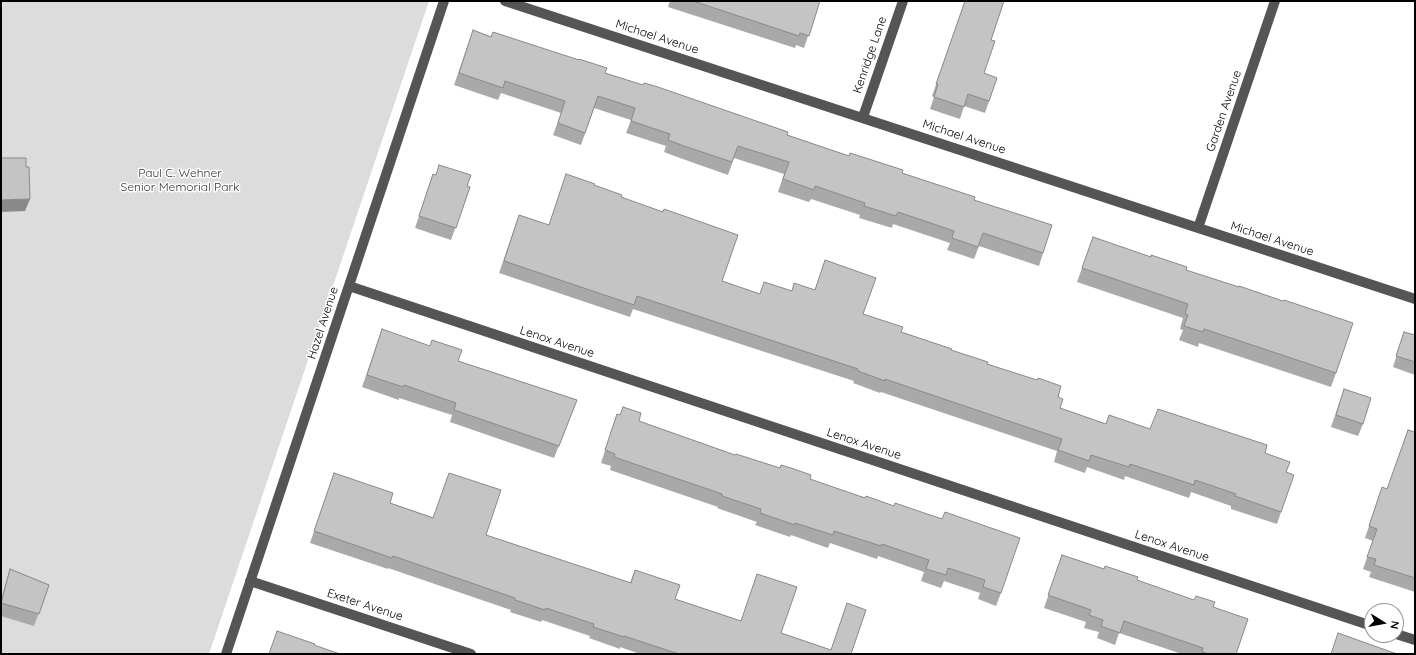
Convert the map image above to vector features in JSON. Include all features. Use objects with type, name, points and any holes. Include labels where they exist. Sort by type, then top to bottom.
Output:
[{"type":"street","name":"Hazel Avenue","points":[[226,654],[444,1]]},
{"type":"street","name":"Michael Avenue","points":[[505,1],[863,117],[1415,300]]},
{"type":"street","name":"Kenridge Lane","points":[[863,117],[903,1]]},
{"type":"street","name":"Garden Avenue","points":[[1198,228],[1275,1]]},
{"type":"street","name":"Lenox Avenue","points":[[349,286],[1364,623]]},
{"type":"street","name":"Exeter Avenue","points":[[250,581],[471,654]]},
{"type":"street","points":[[1404,637],[1415,640]]},
{"type":"green space","name":"Paul C. Wehner Senior Memorial Park","points":[[1,1],[429,1],[209,654],[1,654]]},
{"type":"building","points":[[693,1],[820,1],[809,36],[800,33],[799,36]]},
{"type":"building","points":[[965,1],[1004,1],[991,40],[995,41],[984,73],[997,78],[989,101],[968,94],[964,107],[934,97],[938,84],[936,84]]},
{"type":"building","points":[[473,30],[491,37],[493,32],[607,68],[605,73],[643,85],[644,83],[655,86],[788,132],[787,135],[849,156],[850,153],[903,170],[902,173],[975,197],[974,200],[1052,225],[1043,253],[983,233],[978,247],[952,238],[954,231],[898,212],[896,216],[864,206],[865,203],[815,186],[814,190],[783,179],[789,162],[738,146],[732,162],[684,146],[668,140],[670,134],[631,121],[635,108],[598,96],[585,133],[558,123],[565,101],[505,81],[503,88],[459,73]]},
{"type":"building","points":[[1,158],[26,158],[26,167],[29,167],[30,199],[1,200]]},
{"type":"building","points":[[439,165],[471,175],[467,186],[470,187],[456,228],[419,216],[433,174],[436,175]]},
{"type":"building","points":[[566,174],[622,195],[621,197],[663,212],[664,209],[738,235],[722,281],[760,294],[764,282],[792,291],[794,283],[815,290],[825,260],[876,278],[863,314],[903,327],[901,332],[988,362],[987,364],[1061,386],[1058,397],[1063,399],[1060,408],[1106,424],[1109,415],[1150,429],[1158,409],[1267,445],[1265,453],[1290,462],[1286,472],[1294,475],[1281,512],[1195,480],[1194,485],[1130,464],[1129,467],[1091,455],[1089,461],[1058,450],[1062,439],[885,379],[885,381],[858,371],[858,369],[637,296],[634,305],[504,261],[519,215],[549,225]]},
{"type":"building","points":[[1093,237],[1151,257],[1151,255],[1187,267],[1186,270],[1353,323],[1336,373],[1204,329],[1203,332],[1184,326],[1188,315],[1185,314],[1188,304],[1082,268]]},
{"type":"building","points":[[382,329],[430,346],[432,340],[462,350],[458,361],[577,400],[559,446],[454,410],[456,403],[404,385],[403,387],[367,375]]},
{"type":"building","points":[[1404,332],[1415,335],[1415,362],[1396,356]]},
{"type":"building","points":[[1344,389],[1371,398],[1363,424],[1336,415]]},
{"type":"building","points":[[623,407],[641,413],[639,421],[735,455],[736,454],[780,468],[781,465],[791,468],[811,475],[810,479],[865,498],[866,496],[894,506],[895,503],[942,519],[945,512],[1020,538],[1001,593],[983,587],[985,580],[948,568],[946,575],[926,569],[929,560],[882,544],[881,546],[834,531],[833,535],[795,523],[795,525],[760,513],[761,509],[722,496],[722,494],[614,457],[615,454],[605,450],[617,414],[620,415]]},
{"type":"building","points":[[1408,430],[1415,432],[1415,578],[1374,565],[1376,559],[1367,557],[1377,529],[1369,526],[1382,487],[1387,489]]},
{"type":"building","points":[[334,473],[393,493],[390,503],[433,518],[449,473],[501,490],[486,535],[631,583],[635,570],[680,585],[675,599],[741,621],[757,574],[797,587],[781,633],[831,650],[847,603],[866,610],[851,654],[679,654],[593,627],[594,624],[546,608],[545,610],[515,600],[515,598],[393,556],[392,558],[314,531]]},
{"type":"building","points":[[1062,555],[1104,569],[1105,566],[1138,577],[1137,580],[1194,600],[1196,596],[1215,602],[1213,607],[1248,619],[1236,654],[1209,654],[1202,652],[1203,648],[1124,621],[1120,633],[1101,626],[1103,620],[1089,615],[1091,610],[1048,595]]},
{"type":"building","points":[[10,569],[49,585],[39,614],[1,603]]},
{"type":"building","points":[[277,631],[315,644],[314,645],[340,654],[269,654]]},
{"type":"building","points":[[1338,633],[1397,654],[1331,654]]}]
